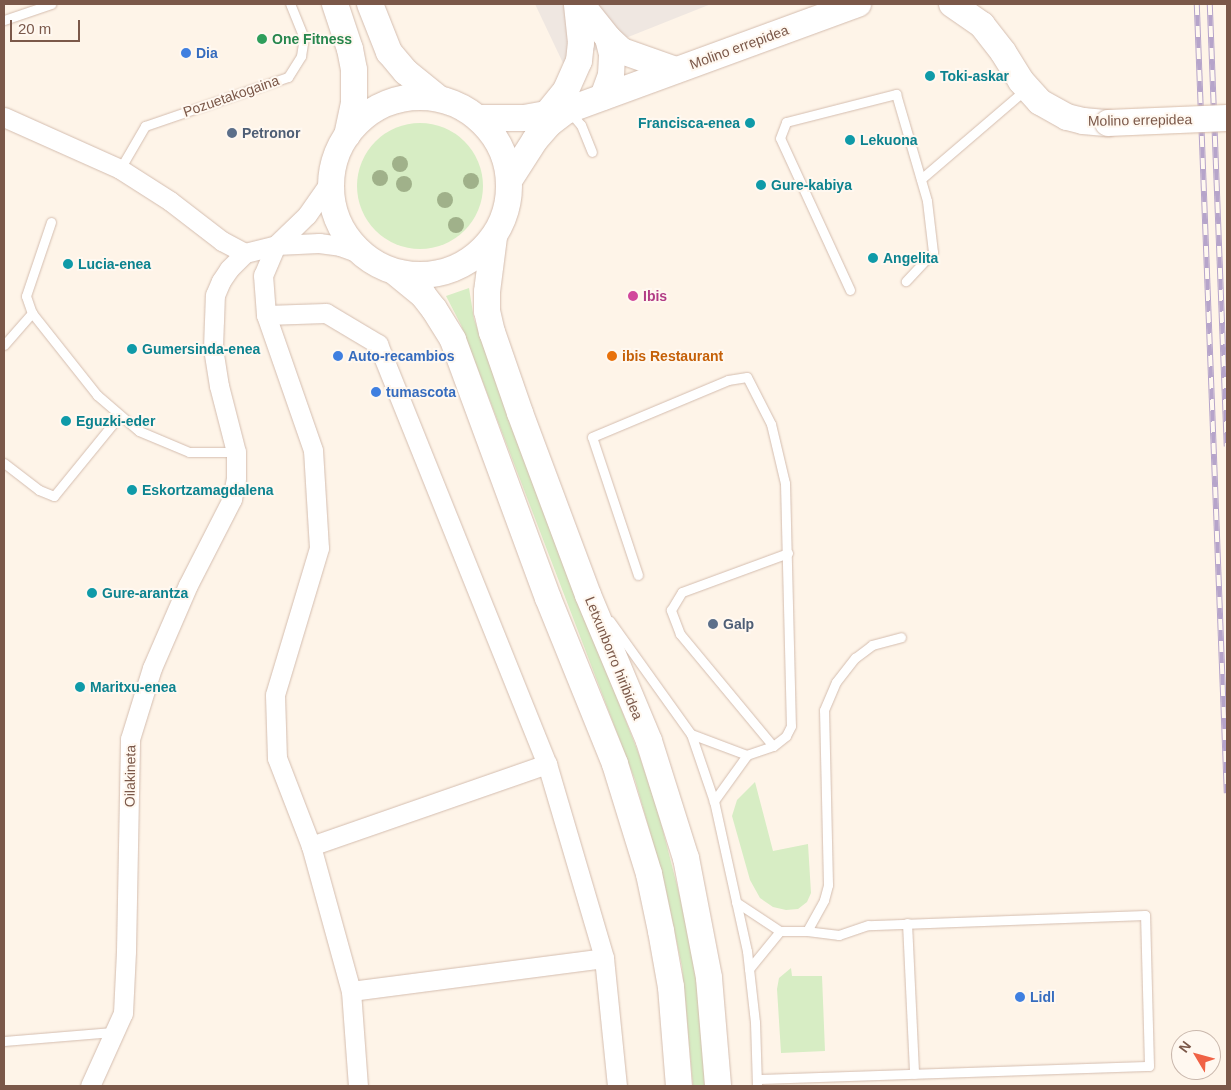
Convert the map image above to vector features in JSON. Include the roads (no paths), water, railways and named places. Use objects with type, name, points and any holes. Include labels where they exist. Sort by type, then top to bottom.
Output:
[{"type":"main road","points":[[335,4],[350,49],[354,70],[354,103],[346,135],[333,166],[330,182],[334,213],[340,228],[359,253],[376,265],[396,273],[418,276],[447,272],[461,266],[479,254],[494,237],[506,210],[510,179],[500,146],[491,130],[466,109],[438,98],[406,72],[389,52],[370,4]]},
{"type":"main road","points":[[510,179],[535,140],[550,124],[579,61],[581,43],[577,4]]},
{"type":"main road","name":"Molino errepidea","points":[[581,4],[608,38],[622,51],[676,70]]},
{"type":"main road","name":"Molino errepidea","points":[[557,112],[858,4]]},
{"type":"main road","name":"Molino errepidea","points":[[952,4],[982,25],[1003,52],[1027,89],[1040,102],[1067,117],[1083,121],[1108,123],[1227,118]]},
{"type":"main road","points":[[603,97],[611,74],[612,54],[608,38]]},
{"type":"main road","points":[[346,135],[378,107],[397,100],[418,97],[438,98]]},
{"type":"main road","points":[[478,118],[524,118],[557,112]]},
{"type":"main road","name":"Letxunborro hiribidea","points":[[494,237],[487,292],[487,311],[492,332],[588,595],[649,741],[686,858],[709,978],[718,1086]]},
{"type":"main road","points":[[396,273],[423,295],[453,340],[544,589],[615,764],[649,874],[661,931],[671,987],[679,1086]]},
{"type":"street","points":[[4,117],[120,169],[170,202],[222,241],[245,253],[276,246],[318,243],[340,246],[359,253]]},
{"type":"street","points":[[330,182],[307,215],[276,246],[263,275],[266,315],[313,450],[319,548],[275,695],[277,758],[311,846],[351,991],[358,1086]]},
{"type":"street","name":"Oilakineta","points":[[90,1086],[123,1013],[130,739],[152,668],[188,584],[232,499],[236,479],[236,452],[219,386],[213,348],[215,295],[228,269],[245,253]]},
{"type":"street","points":[[266,315],[326,313],[378,344],[547,764],[604,958],[617,1086]]},
{"type":"street","points":[[311,846],[547,764]]},
{"type":"street","points":[[351,991],[604,958]]},
{"type":"lane","points":[[4,20],[51,4]]},
{"type":"lane","name":"Pozuetakogaina","points":[[120,169],[145,126],[288,77],[302,56],[304,38],[290,4]]},
{"type":"lane","points":[[920,179],[1027,89]]},
{"type":"lane","points":[[850,290],[780,138],[786,122],[896,94],[927,201],[932,252],[906,282]]},
{"type":"lane","points":[[557,112],[581,125],[592,152]]},
{"type":"lane","points":[[52,222],[26,296],[32,314],[97,395],[139,431],[189,452],[236,452]]},
{"type":"lane","points":[[4,345],[32,314]]},
{"type":"lane","points":[[638,576],[592,437],[728,380],[746,377],[771,424],[785,483],[792,726],[786,736],[773,746],[747,755],[714,801]]},
{"type":"lane","points":[[4,463],[40,490],[54,496],[120,415]]},
{"type":"lane","points":[[773,746],[680,634],[671,610],[682,592],[788,553]]},
{"type":"lane","points":[[588,595],[618,631],[692,734],[714,801],[749,970],[755,1022],[757,1082],[914,1074],[1149,1066],[1145,915],[868,925],[839,935],[807,930],[780,931],[736,902]]},
{"type":"lane","points":[[807,930],[824,900],[828,885],[824,710],[836,682],[855,658],[872,645],[901,637]]},
{"type":"lane","points":[[692,734],[747,755]]},
{"type":"lane","points":[[907,923],[914,1074]]},
{"type":"lane","points":[[749,970],[780,931]]},
{"type":"lane","points":[[4,1041],[114,1032]]},
{"type":"railway","points":[[1197,4],[1227,793]]},
{"type":"railway","points":[[1210,4],[1227,447]]},
{"type":"place","name":"One Fitness","points":[[262,39]]},
{"type":"place","name":"Dia","points":[[186,53]]},
{"type":"place","name":"Toki-askar","points":[[930,76]]},
{"type":"place","name":"Francisca-enea","points":[[750,123]]},
{"type":"place","name":"Petronor","points":[[232,133]]},
{"type":"place","name":"Lekuona","points":[[850,140]]},
{"type":"place","name":"Gure-kabiya","points":[[761,185]]},
{"type":"place","name":"Angelita","points":[[873,258]]},
{"type":"place","name":"Lucia-enea","points":[[68,264]]},
{"type":"place","name":"Ibis","points":[[633,296]]},
{"type":"place","name":"Gumersinda-enea","points":[[132,349]]},
{"type":"place","name":"Auto-recambios","points":[[338,356]]},
{"type":"place","name":"ibis Restaurant","points":[[612,356]]},
{"type":"place","name":"tumascota","points":[[376,392]]},
{"type":"place","name":"Eguzki-eder","points":[[66,421]]},
{"type":"place","name":"Eskortzamagdalena","points":[[132,490]]},
{"type":"place","name":"Gure-arantza","points":[[92,593]]},
{"type":"place","name":"Galp","points":[[713,624]]},
{"type":"place","name":"Maritxu-enea","points":[[80,687]]},
{"type":"place","name":"Lidl","points":[[1020,997]]}]
